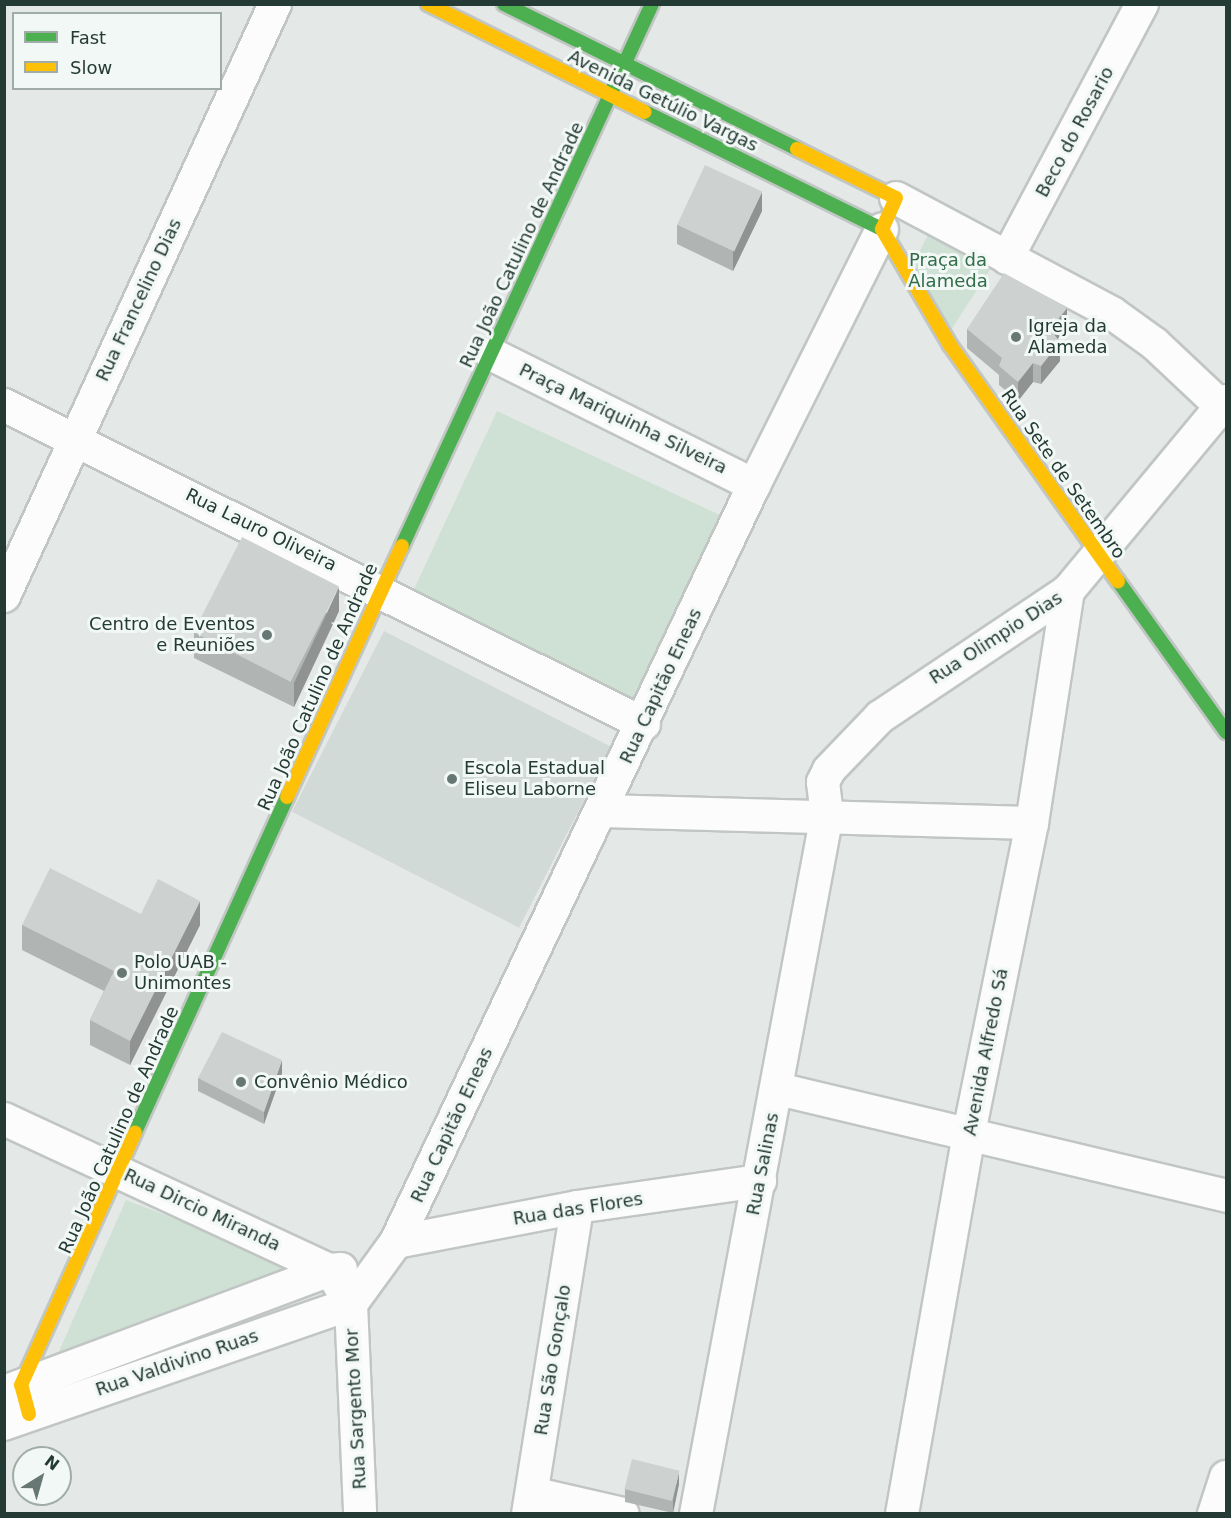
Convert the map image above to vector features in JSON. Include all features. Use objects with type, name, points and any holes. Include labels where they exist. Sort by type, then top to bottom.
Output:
[{"type":"street","name":"Rua Francelino Dias","points":[[4,596],[275,4]]},
{"type":"street","name":"Avenida Getúlio Vargas","points":[[428,4],[882,229]]},
{"type":"street","name":"Avenida Getúlio Vargas","points":[[504,4],[896,198]]},
{"type":"street","name":"Rua João Catulino de Andrade","points":[[15,1404],[381,590],[612,96],[652,4]]},
{"type":"street","name":"Beco do Rosario","points":[[1006,258],[1142,4]]},
{"type":"street","points":[[896,198],[1135,328],[1225,406]]},
{"type":"street","name":"Rua Capitão Eneas","points":[[351,1304],[396,1242],[644,724],[754,485],[896,198]]},
{"type":"street","name":"Rua Sete de Setembro","points":[[882,229],[950,345],[1096,553],[1227,732]]},
{"type":"street","name":"Praça Mariquinha Silveira","points":[[491,354],[754,485]]},
{"type":"street","name":"Rua Lauro Oliveira","points":[[4,405],[381,590],[644,724]]},
{"type":"street","name":"Rua Olimpio Dias","points":[[827,815],[823,782],[829,770],[872,725],[931,680],[1068,591],[1096,553],[1225,406]]},
{"type":"street","name":"Avenida Alfredo Sá","points":[[902,1514],[969,1133],[1032,824],[1068,591]]},
{"type":"street","points":[[601,811],[827,815],[1032,824]]},
{"type":"street","name":"Rua Salinas","points":[[696,1514],[778,1089],[827,815]]},
{"type":"street","points":[[778,1089],[1227,1196]]},
{"type":"street","name":"Rua Dircio Miranda","points":[[4,1119],[330,1270]]},
{"type":"street","name":"Rua das Flores","points":[[396,1242],[577,1207],[760,1181]]},
{"type":"street","name":"Rua São Gonçalo","points":[[530,1503],[577,1207]]},
{"type":"street","points":[[351,1304],[330,1270],[375,1268]]},
{"type":"street","name":"Rua Valdivino Ruas","points":[[15,1404],[330,1270]]},
{"type":"street","name":"Rua Valdivino Ruas","points":[[15,1404],[351,1304]]},
{"type":"street","name":"Rua Sargento Mor","points":[[351,1304],[360,1514]]},
{"type":"street","points":[[1214,1514],[1227,1477]]},
{"type":"street","points":[[530,1503],[624,1514]]},
{"type":"shaded area","name":"Escola Estadual Eliseu Laborne","points":[[384,631],[611,747],[519,928],[292,812]]},
{"type":"green space","name":"Praça da Alameda","points":[[933,225],[995,262],[949,333],[910,270]]},
{"type":"green space","points":[[497,411],[723,516],[634,706],[409,600]]},
{"type":"green space","points":[[126,1200],[300,1267],[56,1358]]},
{"type":"building","points":[[705,165],[762,192],[734,251],[677,225]]},
{"type":"building","name":"Igreja da Alameda","points":[[1004,273],[1067,308],[1050,329],[1060,342],[1041,366],[1033,363],[1018,382],[999,366],[1002,358],[967,329]]},
{"type":"building","name":"Centro de Eventos e Reuniões","points":[[242,537],[339,586],[291,682],[193,632]]},
{"type":"building","name":"Polo UAB - Unimontes","points":[[50,868],[141,914],[158,879],[200,901],[130,1041],[90,1020],[114,971],[22,925]]},
{"type":"building","name":"Convênio Médico","points":[[222,1032],[282,1060],[264,1112],[198,1078]]},
{"type":"building","points":[[632,1459],[680,1471],[672,1501],[625,1489]]},
{"type":"traffic: fast","points":[[504,4],[797,149]]},
{"type":"traffic: fast","points":[[402,546],[652,4]]},
{"type":"traffic: fast","points":[[645,112],[882,229]]},
{"type":"traffic: fast","points":[[1118,581],[1226,732]]},
{"type":"traffic: fast","points":[[135,1132],[287,797]]},
{"type":"traffic: slow","points":[[428,4],[645,112]]},
{"type":"traffic: slow","points":[[797,149],[896,198],[882,229]]},
{"type":"traffic: slow","points":[[882,229],[950,345],[1118,581]]},
{"type":"traffic: slow","points":[[287,797],[402,546]]},
{"type":"traffic: slow","points":[[29,1414],[21,1385],[135,1132]]},
{"type":"place","name":"Igreja da Alameda","points":[[1016,337]]},
{"type":"place","name":"Centro de Eventos e Reuniões","points":[[267,635]]},
{"type":"place","name":"Escola Estadual Eliseu Laborne","points":[[452,779]]},
{"type":"place","name":"Polo UAB - Unimontes","points":[[122,973]]},
{"type":"place","name":"Convênio Médico","points":[[241,1082]]}]
